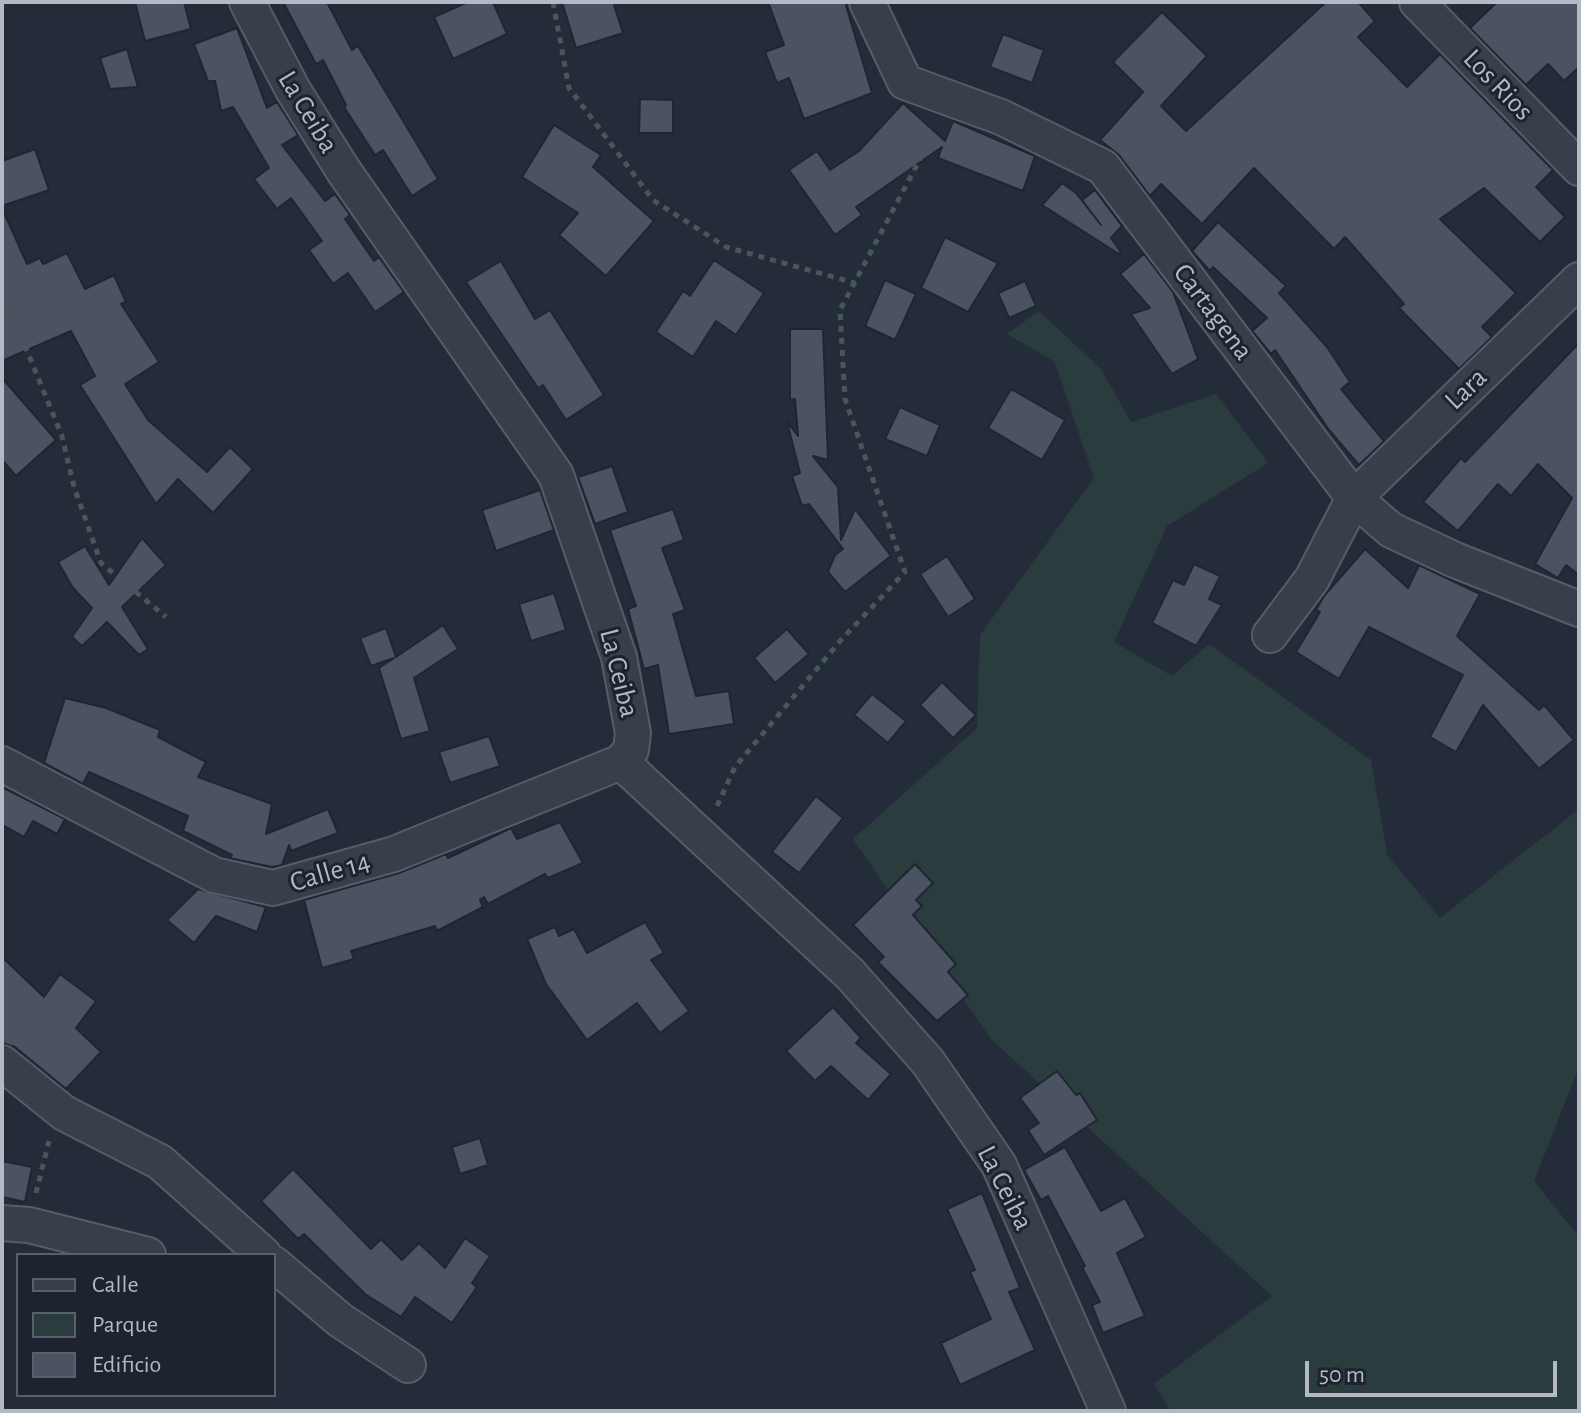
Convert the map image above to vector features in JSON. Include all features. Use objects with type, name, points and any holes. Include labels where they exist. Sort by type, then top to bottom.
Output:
[{"type":"street","name":"La Ceiba","points":[[247,2],[293,90],[343,170],[556,475],[619,657],[633,733],[631,750],[621,762],[850,974],[928,1062],[999,1165],[1108,1411]]},
{"type":"street","name":"Cartagena","points":[[867,2],[905,82],[950,101],[1001,117],[1103,167],[1354,498],[1391,530],[1455,560],[1579,609]]},
{"type":"street","name":"Los Rios","points":[[1437,8],[1579,168]]},
{"type":"street","name":"Lara","points":[[1270,635],[1312,579],[1354,498],[1579,280]]},
{"type":"street","name":"Calle 14","points":[[2,764],[214,875],[273,888],[394,854],[621,762]]},
{"type":"street","points":[[2,1063],[64,1113],[160,1162],[262,1253]]},
{"type":"street","points":[[16,1224],[139,1253]]},
{"type":"street","points":[[276,1268],[287,1287],[408,1365]]},
{"type":"path","points":[[553,2],[569,88],[653,200],[726,247],[855,283]]},
{"type":"path","points":[[701,839],[735,767],[841,640],[905,572],[845,399],[840,310],[901,201],[950,101]]},
{"type":"path","points":[[2,290],[62,436],[74,487],[101,563],[166,617]]},
{"type":"path","points":[[16,1224],[50,1133],[64,1113]]},
{"type":"green space","points":[[1039,311],[1101,369],[1131,422],[1216,394],[1268,463],[1167,526],[1114,642],[1172,676],[1209,644],[1371,760],[1387,855],[1440,918],[1579,809],[1579,1067],[1534,1181],[1579,1237],[1579,1411],[1171,1411],[1154,1384],[1272,1296],[991,1039],[853,839],[977,728],[980,635],[1094,478],[1055,362],[1007,334]]},
{"type":"building","points":[[135,2],[184,2],[191,29],[145,41]]},
{"type":"building","points":[[283,2],[327,2],[352,50],[358,46],[438,179],[412,196],[383,150],[375,155],[344,107],[346,105],[323,60],[316,64]]},
{"type":"building","points":[[468,2],[493,2],[507,34],[453,59],[434,17]]},
{"type":"building","points":[[562,2],[613,2],[623,33],[576,48]]},
{"type":"building","points":[[768,2],[845,2],[872,93],[804,119],[789,78],[777,83],[765,52],[784,45]]},
{"type":"building","points":[[1326,2],[1358,2],[1375,21],[1358,37],[1407,87],[1440,54],[1553,170],[1536,187],[1565,217],[1540,242],[1484,188],[1440,219],[1516,293],[1482,327],[1492,337],[1459,369],[1399,308],[1404,304],[1345,237],[1334,249],[1254,168],[1202,224],[1161,184],[1150,196],[1119,155],[1100,140],[1143,92],[1113,62],[1162,12],[1207,56],[1161,106],[1186,131]]},
{"type":"building","points":[[1497,2],[1579,2],[1579,67],[1564,81],[1548,64],[1526,85],[1470,28]]},
{"type":"building","points":[[237,28],[267,108],[277,102],[298,135],[282,145],[325,201],[335,194],[350,215],[345,219],[374,261],[379,257],[404,292],[375,312],[348,273],[333,284],[309,250],[322,241],[291,198],[277,209],[254,179],[269,168],[233,107],[221,111],[215,81],[208,81],[194,44]]},
{"type":"building","points":[[1003,34],[1044,50],[1032,83],[990,67]]},
{"type":"building","points":[[127,49],[138,87],[110,89],[100,58]]},
{"type":"building","points":[[640,99],[673,100],[673,133],[639,133]]},
{"type":"building","points":[[903,103],[945,141],[953,121],[1035,156],[1023,191],[938,158],[942,147],[856,207],[862,215],[835,235],[789,170],[817,151],[830,170],[859,151]]},
{"type":"building","points":[[554,125],[601,155],[593,167],[654,221],[606,276],[559,235],[578,213],[522,177]]},
{"type":"building","points":[[35,149],[49,190],[2,206],[2,161]]},
{"type":"building","points":[[1062,183],[1076,193],[1101,225],[1082,200],[1095,190],[1122,226],[1111,238],[1121,252],[1119,254],[1042,205]]},
{"type":"building","points":[[2,208],[27,264],[40,258],[43,264],[67,253],[85,289],[114,275],[126,302],[121,304],[159,362],[125,384],[148,420],[207,472],[230,447],[253,469],[213,513],[178,479],[156,504],[80,385],[95,376],[71,331],[2,361]]},
{"type":"building","points":[[1218,222],[1286,286],[1279,293],[1327,347],[1350,382],[1341,389],[1384,441],[1359,465],[1329,430],[1275,350],[1271,354],[1252,331],[1267,318],[1213,267],[1210,271],[1192,251]]},
{"type":"building","points":[[945,237],[998,263],[968,312],[921,288]]},
{"type":"building","points":[[1144,254],[1173,292],[1198,359],[1172,374],[1131,314],[1150,308],[1120,274]]},
{"type":"building","points":[[714,260],[764,293],[736,335],[716,321],[693,357],[656,332],[683,291],[690,296]]},
{"type":"building","points":[[501,261],[535,319],[550,310],[604,395],[566,420],[543,385],[538,388],[466,282]]},
{"type":"building","points":[[885,280],[916,294],[895,340],[865,326]]},
{"type":"building","points":[[1025,281],[1036,306],[1009,318],[998,293]]},
{"type":"building","points":[[790,329],[823,329],[828,460],[813,456],[838,487],[841,540],[855,509],[891,556],[845,592],[828,572],[835,555],[843,549],[809,504],[802,506],[792,476],[800,473],[787,422],[798,436],[795,399],[790,400]]},
{"type":"building","points":[[1579,343],[1579,575],[1566,565],[1558,578],[1535,564],[1572,498],[1538,464],[1511,496],[1498,484],[1458,531],[1423,502],[1461,458],[1465,462]]},
{"type":"building","points":[[2,378],[56,440],[16,476],[2,460]]},
{"type":"building","points":[[1011,389],[1065,420],[1042,460],[988,428]]},
{"type":"building","points":[[900,407],[940,425],[927,456],[885,439]]},
{"type":"building","points":[[612,466],[628,512],[595,524],[578,477]]},
{"type":"building","points":[[540,490],[554,530],[496,551],[482,510]]},
{"type":"building","points":[[673,509],[684,540],[662,548],[685,610],[673,614],[696,696],[729,691],[734,724],[669,734],[658,665],[644,669],[628,609],[636,606],[610,530]]},
{"type":"building","points":[[142,538],[166,565],[122,607],[148,649],[139,655],[107,622],[82,646],[72,637],[92,608],[73,588],[58,562],[85,546],[109,585]]},
{"type":"building","points":[[1365,549],[1408,588],[1419,565],[1480,594],[1457,636],[1539,710],[1544,705],[1574,740],[1539,769],[1483,705],[1456,752],[1430,737],[1463,675],[1369,627],[1339,679],[1296,652],[1320,612],[1316,610],[1324,596]]},
{"type":"building","points":[[947,556],[975,599],[948,617],[920,574]]},
{"type":"building","points":[[1194,564],[1220,576],[1209,599],[1222,605],[1196,646],[1152,623],[1173,580],[1184,585]]},
{"type":"building","points":[[554,593],[566,630],[531,641],[519,604]]},
{"type":"building","points":[[443,625],[458,649],[414,678],[430,731],[401,739],[379,668],[394,658],[371,666],[360,638],[386,628],[396,657]]},
{"type":"building","points":[[787,629],[809,654],[775,683],[754,658]]},
{"type":"building","points":[[942,682],[976,715],[953,738],[920,705]]},
{"type":"building","points":[[872,694],[906,721],[888,743],[854,715]]},
{"type":"building","points":[[65,698],[106,708],[160,730],[158,737],[206,762],[198,777],[272,804],[266,834],[328,809],[338,833],[291,851],[289,845],[282,865],[272,867],[229,858],[232,855],[183,831],[188,816],[89,772],[83,784],[44,763]]},
{"type":"building","points":[[489,736],[500,766],[450,783],[439,752]]},
{"type":"building","points":[[2,787],[65,819],[57,834],[33,821],[24,837],[2,825]]},
{"type":"building","points":[[816,796],[843,818],[799,873],[772,852]]},
{"type":"building","points":[[560,822],[583,863],[548,878],[545,874],[488,904],[484,897],[480,900],[483,907],[437,931],[435,926],[351,951],[354,959],[322,968],[304,900],[399,873],[446,854],[448,858],[511,828],[517,839]]},
{"type":"building","points":[[915,864],[933,883],[916,900],[922,906],[913,915],[956,964],[948,972],[968,995],[937,1021],[878,962],[884,957],[853,925]]},
{"type":"building","points":[[198,889],[266,907],[257,932],[216,916],[194,943],[167,920]]},
{"type":"building","points":[[645,922],[664,953],[651,960],[689,1011],[660,1033],[637,1003],[587,1040],[546,984],[527,939],[555,927],[559,936],[574,929],[587,953]]},
{"type":"building","points":[[2,957],[44,997],[60,974],[96,1001],[76,1028],[101,1052],[66,1089],[15,1047],[2,1043]]},
{"type":"building","points":[[833,1007],[861,1038],[856,1043],[891,1074],[868,1100],[831,1066],[815,1081],[786,1051]]},
{"type":"building","points":[[1057,1071],[1076,1095],[1080,1093],[1097,1120],[1044,1155],[1028,1130],[1039,1123],[1020,1098]]},
{"type":"building","points":[[480,1138],[488,1165],[460,1174],[452,1147]]},
{"type":"building","points":[[1065,1147],[1101,1211],[1125,1198],[1146,1237],[1117,1253],[1145,1316],[1103,1333],[1092,1305],[1100,1302],[1082,1267],[1085,1266],[1048,1196],[1041,1200],[1024,1170]]},
{"type":"building","points":[[2,1161],[32,1167],[25,1202],[2,1197]]},
{"type":"building","points":[[293,1169],[371,1249],[381,1239],[402,1260],[419,1243],[445,1268],[465,1238],[490,1256],[472,1283],[477,1287],[452,1323],[415,1297],[401,1317],[365,1294],[304,1234],[298,1239],[261,1201]]},
{"type":"building","points":[[982,1193],[1020,1288],[1009,1292],[1035,1350],[960,1385],[941,1343],[991,1319],[970,1272],[975,1270],[947,1209]]}]
